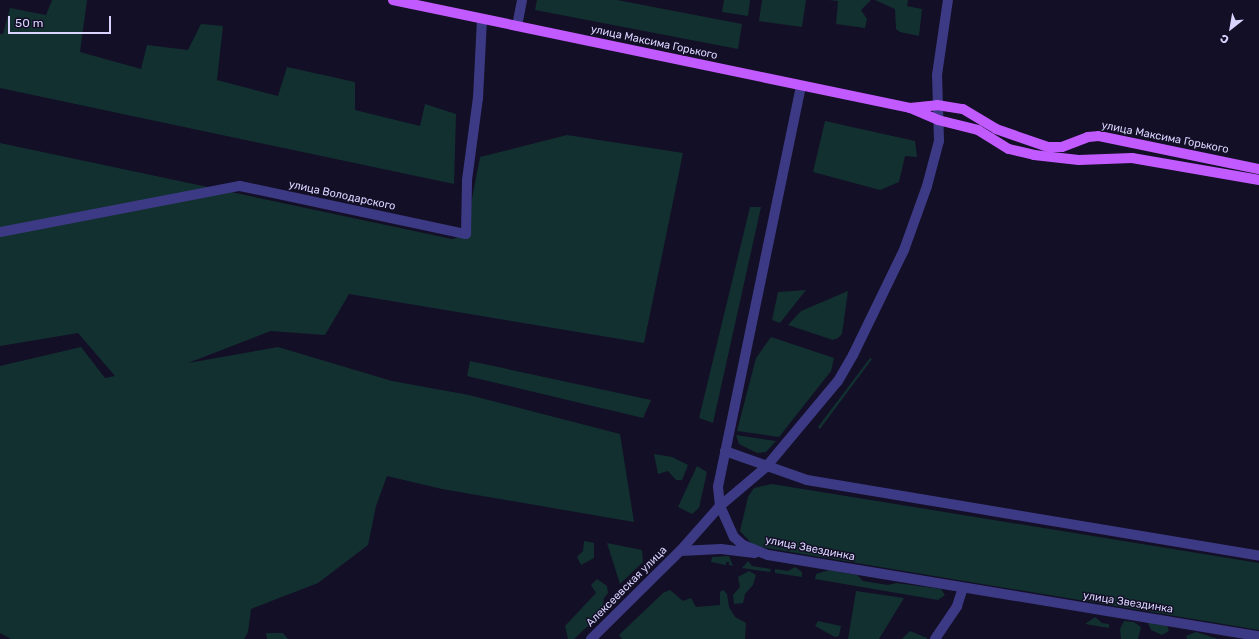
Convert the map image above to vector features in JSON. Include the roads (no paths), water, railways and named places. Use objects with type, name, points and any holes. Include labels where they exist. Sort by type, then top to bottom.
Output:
[{"type":"main road","name":"улица Максима Горького","points":[[393,0],[910,108],[938,120],[978,130],[1009,149],[1034,155],[1079,160],[1132,158],[1259,180]]},
{"type":"main road","name":"улица Максима Горького","points":[[910,108],[936,104],[963,109],[996,129],[1048,147],[1062,147],[1088,137],[1099,136],[1259,169]]},
{"type":"street","points":[[517,26],[522,0]]},
{"type":"street","points":[[720,506],[766,467],[838,381],[869,328],[904,250],[927,186],[939,141],[936,104],[937,75],[948,0]]},
{"type":"street","name":"улица Володарского","points":[[0,232],[240,186],[466,234],[467,180],[478,98],[482,19]]},
{"type":"street","name":"улица Звездинка","points":[[801,86],[718,486],[720,506],[734,536],[743,545],[768,555],[1259,636]]},
{"type":"street","points":[[725,451],[766,467],[807,480],[1259,556]]},
{"type":"street","name":"Алексеевская улица","points":[[591,639],[680,551],[720,506]]},
{"type":"street","points":[[680,551],[721,549],[768,555]]},
{"type":"street","points":[[935,639],[957,606],[963,588]]}]
